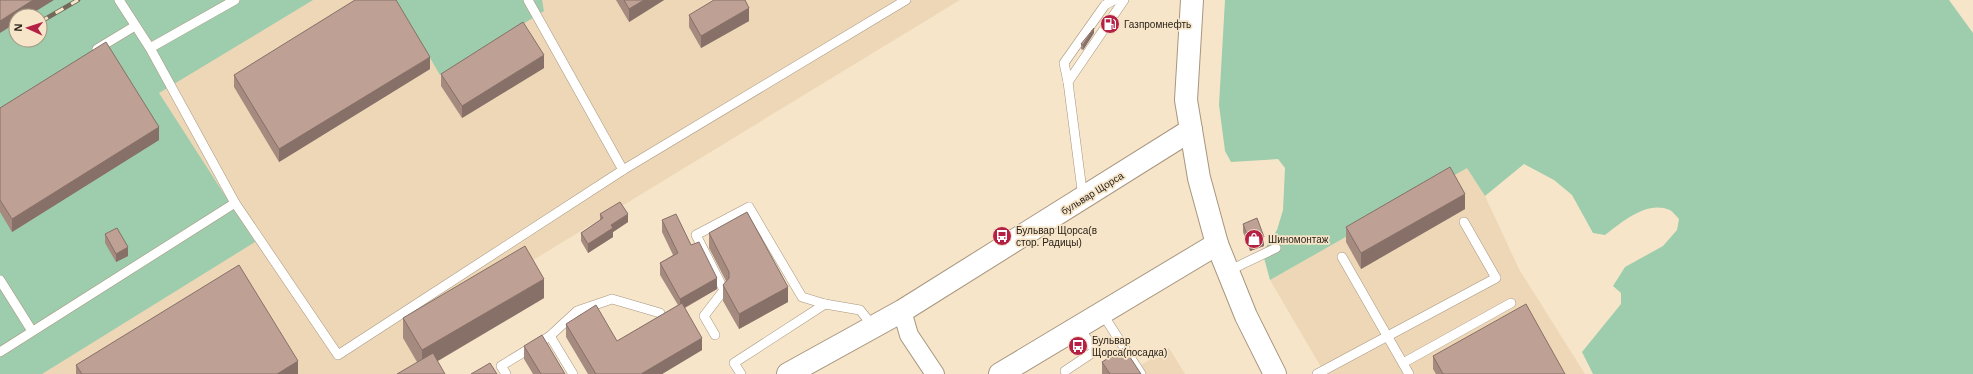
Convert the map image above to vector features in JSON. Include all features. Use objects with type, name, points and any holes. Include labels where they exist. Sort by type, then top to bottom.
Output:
[{"type":"street","points":[[1192,0],[1186,100],[1199,178],[1217,244],[1246,316],[1275,374]]},
{"type":"street","name":"бульвар Щорса","points":[[788,374],[902,311],[1191,130]]},
{"type":"street","points":[[1000,374],[1217,244]]},
{"type":"street","points":[[902,311],[909,335],[935,374]]},
{"type":"lane","points":[[119,0],[150,48],[235,203],[338,355],[623,170],[906,0]]},
{"type":"lane","points":[[150,48],[235,0]]},
{"type":"lane","points":[[528,0],[623,170]]},
{"type":"lane","points":[[1084,198],[1064,63],[1105,5],[1114,0]]},
{"type":"lane","points":[[1068,82],[1124,0]]},
{"type":"lane","points":[[88,56],[135,26]]},
{"type":"lane","points":[[0,352],[235,203]]},
{"type":"lane","points":[[715,335],[704,316],[724,290],[696,235],[749,207],[802,297],[825,304],[860,310],[873,326]]},
{"type":"lane","points":[[1317,374],[1386,335],[1496,278],[1464,222]]},
{"type":"lane","points":[[1228,271],[1276,248]]},
{"type":"lane","points":[[1342,257],[1409,374]]},
{"type":"lane","points":[[0,280],[32,331]]},
{"type":"lane","points":[[506,374],[501,366],[550,336],[577,311],[612,299],[660,313]]},
{"type":"lane","points":[[1403,363],[1511,303]]},
{"type":"lane","points":[[741,374],[734,363],[825,304]]},
{"type":"lane","points":[[1102,313],[1141,374]]},
{"type":"lane","points":[[1065,371],[1095,351],[1079,326]]},
{"type":"lane","points":[[550,336],[574,374]]},
{"type":"shaded area","points":[[0,0],[960,0],[525,265],[544,298],[422,370],[425,374],[0,374]]},
{"type":"shaded area","points":[[1467,167],[1485,196],[1519,269],[1585,374],[1325,374],[1270,280]]},
{"type":"shaded area","points":[[1169,348],[1185,374],[1126,374]]},
{"type":"green space","points":[[0,0],[313,0],[159,93],[255,242],[42,374],[0,374]]},
{"type":"green space","points":[[396,0],[542,0],[544,11],[440,75]]},
{"type":"green space","points":[[1225,0],[1949,0],[1973,33],[1973,374],[1593,374],[1582,352],[1621,304],[1621,293],[1613,286],[1625,267],[1663,246],[1677,230],[1679,219],[1670,210],[1653,208],[1635,214],[1605,235],[1593,233],[1572,195],[1554,180],[1524,164],[1485,196],[1467,168],[1270,280],[1264,258],[1266,247],[1277,230],[1283,210],[1285,168],[1278,159],[1231,162],[1225,151],[1219,105]]},
{"type":"building","points":[[0,0],[33,0],[20,8],[8,8],[8,16],[0,21]]},
{"type":"building","points":[[355,0],[396,0],[430,57],[279,149],[234,75]]},
{"type":"building","points":[[624,0],[644,0],[629,9]]},
{"type":"building","points":[[714,0],[745,0],[749,8],[701,36],[689,15]]},
{"type":"building","points":[[523,22],[544,55],[462,106],[441,74]]},
{"type":"building","points":[[1094,28],[1083,45],[1081,44]]},
{"type":"building","points":[[106,42],[159,127],[12,219],[0,200],[0,108]]},
{"type":"building","points":[[1450,167],[1465,194],[1361,253],[1346,227]]},
{"type":"building","points":[[620,202],[628,214],[611,225],[613,228],[588,244],[581,233],[603,218],[600,214]]},
{"type":"building","points":[[747,212],[788,287],[739,314],[723,285],[729,278],[729,272],[709,233]]},
{"type":"building","points":[[676,214],[691,245],[699,242],[717,278],[680,299],[660,263],[678,253],[662,220]]},
{"type":"building","points":[[1257,218],[1264,237],[1250,242],[1243,224]]},
{"type":"building","points":[[117,228],[128,247],[116,254],[105,234]]},
{"type":"building","points":[[525,246],[544,279],[422,350],[403,318]]},
{"type":"building","points":[[239,265],[298,361],[277,374],[82,374],[76,365]]},
{"type":"building","points":[[682,303],[702,338],[641,374],[596,374],[566,324],[596,305],[617,341]]},
{"type":"building","points":[[1526,304],[1565,374],[1443,374],[1433,356]]},
{"type":"building","points":[[542,335],[565,374],[541,374],[524,346]]},
{"type":"building","points":[[1124,348],[1141,374],[1110,374],[1102,362]]},
{"type":"building","points":[[433,353],[445,374],[397,374]]},
{"type":"building","points":[[490,363],[497,374],[471,374]]},
{"type":"railway","points":[[48,17],[78,0]]},
{"type":"place","name":"Газпромнефть","points":[[1110,24]]},
{"type":"place","name":"Бульвар Щорса(в стор. Радицы)","points":[[1002,236]]},
{"type":"place","name":"Шиномонтаж","points":[[1254,239]]},
{"type":"place","name":"Бульвар Щорса(посадка)","points":[[1078,346]]}]
